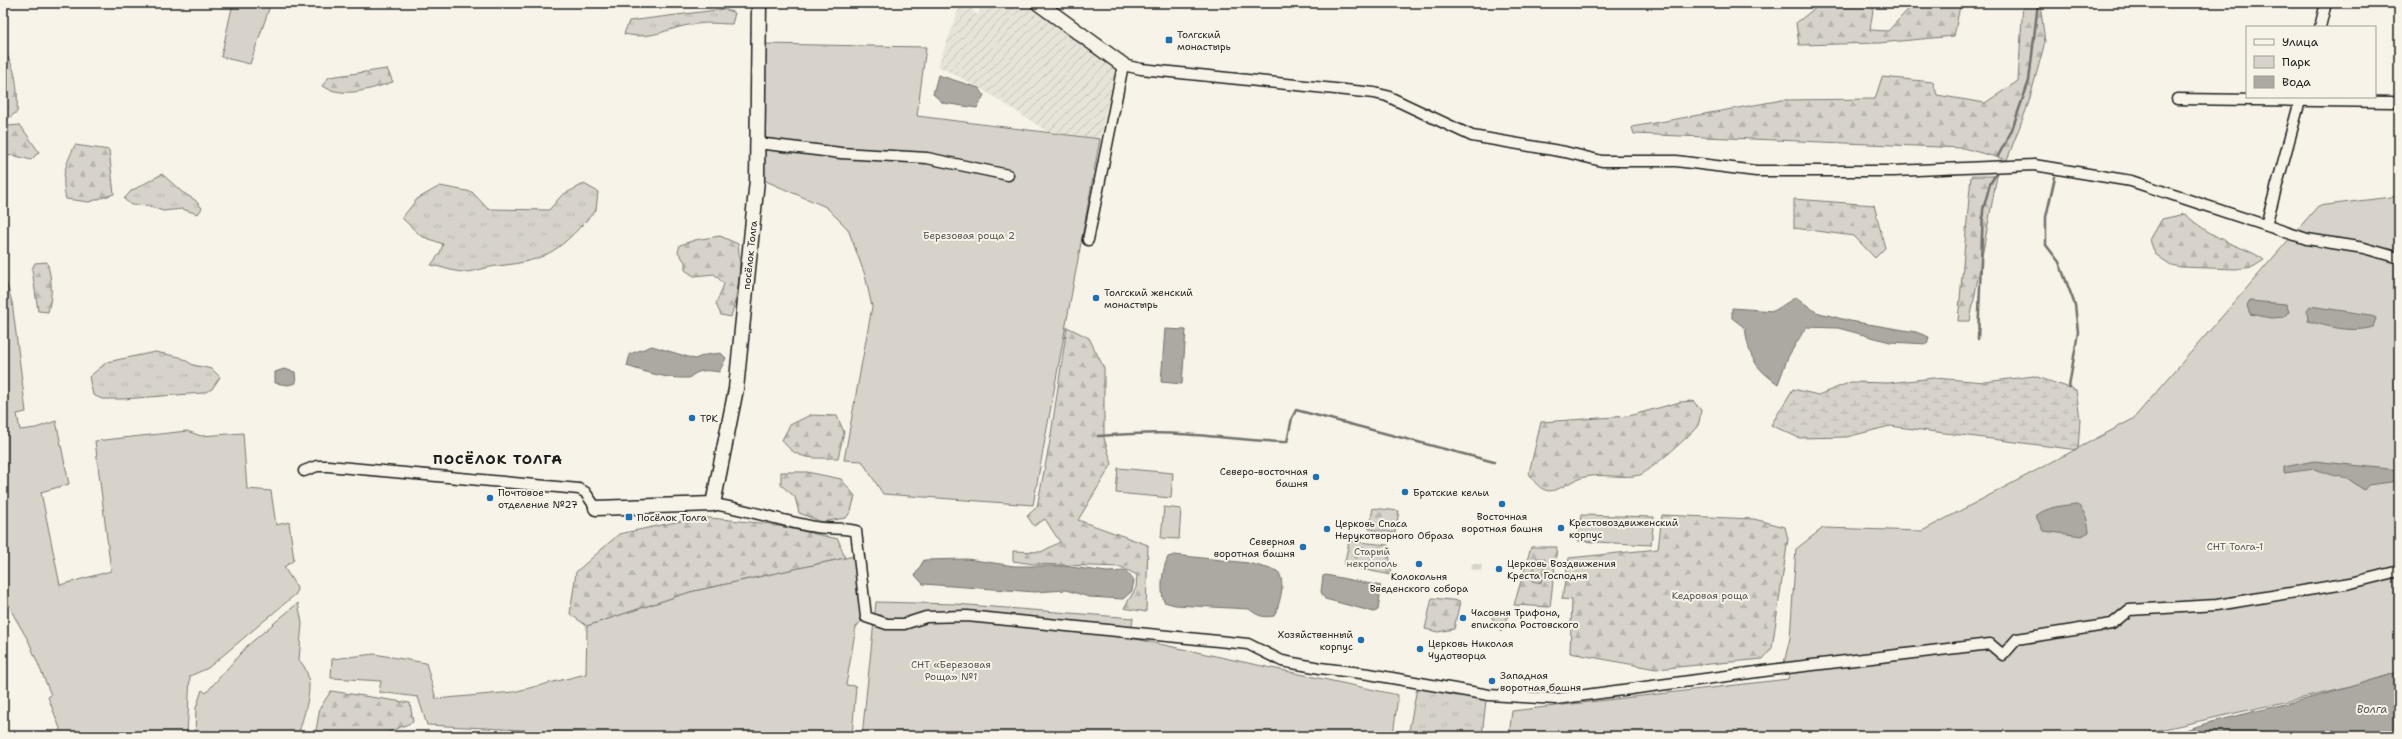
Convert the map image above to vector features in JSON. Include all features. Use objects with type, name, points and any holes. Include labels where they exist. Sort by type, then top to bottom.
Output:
[{"type":"street","name":"посёлок Толга","points":[[713,504],[738,374],[757,180],[759,3]]},
{"type":"street","points":[[1038,3],[1123,65],[1141,69],[1374,93],[1387,96],[1472,136],[1602,161],[1676,161],[1756,171],[1894,172],[2034,165],[2131,181],[2307,239],[2364,248],[2399,258]]},
{"type":"street","points":[[2320,26],[2326,3]]},
{"type":"street","points":[[1088,240],[1123,65]]},
{"type":"street","points":[[2177,99],[2300,99],[2392,102]]},
{"type":"street","points":[[2266,225],[2300,99]]},
{"type":"street","points":[[757,143],[841,153],[927,158],[1008,175]]},
{"type":"street","points":[[304,471],[317,466],[328,466],[579,489],[585,492],[596,508],[713,504],[766,514],[812,527],[842,527],[856,531],[866,617],[881,623],[904,624],[926,617],[967,616],[1248,644],[1282,661],[1320,668],[1369,674],[1489,695],[1556,699],[1779,669],[1990,644],[2003,655],[2017,639],[2112,624],[2129,610],[2217,605],[2351,583],[2399,571]]},
{"type":"shaded area","points":[[961,3],[975,3],[973,12],[978,15],[983,3],[1022,3],[1116,68],[1100,139],[1048,132],[980,88],[938,66]]},
{"type":"green space","points":[[233,3],[271,3],[250,64],[221,57]]},
{"type":"green space","points":[[1850,3],[1874,3],[1870,30],[1888,31],[1914,3],[1957,3],[1960,6],[1954,36],[1879,43],[1799,45],[1796,23],[1818,6]]},
{"type":"green space","points":[[2023,3],[2040,3],[2045,42],[2028,105],[2007,160],[1963,148],[1634,134],[1632,127],[1782,100],[1875,99],[1882,77],[1933,82],[1937,95],[1985,103],[2018,81]]},
{"type":"green space","points":[[724,9],[735,13],[732,24],[705,23],[687,25],[645,36],[624,34],[629,21]]},
{"type":"green space","name":"Березовая роща 2","points":[[764,44],[926,47],[917,116],[1100,139],[1033,505],[883,494],[862,461],[844,460],[872,307],[865,275],[848,229],[826,207],[761,179]]},
{"type":"green space","points":[[3,50],[8,57],[14,72],[17,96],[17,112],[6,120],[3,118]]},
{"type":"green space","points":[[387,69],[393,82],[366,90],[358,92],[340,92],[322,86],[329,77]]},
{"type":"green space","points":[[20,125],[39,152],[31,160],[12,155],[3,158],[3,129],[8,126]]},
{"type":"green space","points":[[75,145],[109,150],[114,194],[89,202],[66,199],[64,184],[65,171]]},
{"type":"green space","points":[[162,174],[182,192],[195,200],[202,208],[198,214],[182,209],[163,211],[149,206],[131,205],[124,199],[131,191]]},
{"type":"green space","points":[[1971,176],[1997,176],[1970,321],[1958,321]]},
{"type":"green space","points":[[584,184],[598,192],[596,210],[564,243],[554,250],[543,256],[515,264],[464,272],[431,265],[440,253],[443,244],[421,236],[402,218],[417,199],[440,186],[472,192],[488,209],[549,210],[562,195]]},
{"type":"green space","name":"СНТ Толга-1","points":[[2399,196],[2399,672],[2347,688],[2133,736],[1509,736],[1512,711],[1788,679],[1791,666],[1783,667],[1790,638],[1796,549],[1823,528],[1922,531],[2133,419],[2318,206]]},
{"type":"green space","points":[[1794,199],[1874,205],[1885,248],[1875,258],[1854,236],[1794,228]]},
{"type":"green space","points":[[2185,214],[2210,233],[2264,260],[2253,267],[2237,269],[2181,267],[2171,265],[2155,254],[2150,240],[2162,219]]},
{"type":"green space","points":[[720,236],[738,244],[740,263],[739,281],[731,317],[721,315],[716,304],[724,284],[714,274],[694,276],[685,270],[685,262],[678,252],[680,245],[695,240]]},
{"type":"green space","points":[[47,262],[51,287],[51,299],[48,312],[38,311],[32,269],[35,263]]},
{"type":"green space","points":[[3,271],[12,302],[26,412],[17,414],[20,430],[36,428],[56,421],[69,484],[41,492],[60,585],[111,571],[95,441],[187,431],[201,436],[243,433],[247,489],[271,491],[276,525],[289,522],[294,560],[284,567],[297,588],[296,594],[208,668],[190,676],[187,736],[63,736],[48,697],[51,695],[29,642],[13,614],[3,589]]},
{"type":"green space","points":[[1067,327],[1089,338],[1104,368],[1104,438],[1112,464],[1078,520],[1148,545],[1146,612],[1124,608],[1136,588],[1137,575],[1121,567],[1034,564],[1013,561],[1013,551],[1041,552],[1060,542],[1045,519],[1034,526],[1027,516],[1037,507],[1050,441]]},
{"type":"green space","points":[[155,352],[180,357],[193,365],[212,369],[220,377],[212,389],[203,393],[123,399],[102,399],[93,395],[89,377],[107,362]]},
{"type":"green space","points":[[2034,376],[2076,390],[2080,419],[2078,450],[1890,426],[1847,437],[1799,438],[1771,425],[1793,389],[1818,395],[1851,382],[1888,383],[1934,378],[1985,382]]},
{"type":"green space","points":[[1693,401],[1701,410],[1698,425],[1670,452],[1640,475],[1585,477],[1555,490],[1548,491],[1542,489],[1529,473],[1541,422],[1629,416],[1680,402]]},
{"type":"green space","points":[[810,415],[837,416],[844,432],[838,458],[814,458],[800,455],[787,447],[782,440],[790,425]]},
{"type":"green space","points":[[1118,468],[1173,473],[1171,498],[1116,493]]},
{"type":"green space","points":[[781,472],[807,472],[841,479],[855,496],[851,511],[846,518],[822,522],[799,513],[795,497],[781,485]]},
{"type":"green space","points":[[1164,507],[1181,509],[1179,539],[1161,538]]},
{"type":"green space","points":[[1373,508],[1399,511],[1395,533],[1369,529]]},
{"type":"green space","points":[[1581,515],[1654,517],[1651,545],[1577,541]]},
{"type":"green space","name":"Кедровая роща","points":[[1662,515],[1754,519],[1785,527],[1788,539],[1772,648],[1763,659],[1656,669],[1570,653],[1572,600],[1562,599],[1569,558],[1658,549]]},
{"type":"green space","points":[[700,517],[770,524],[838,539],[845,558],[690,592],[587,626],[570,614],[576,572],[619,534]]},
{"type":"green space","name":"Старый некрополь","points":[[1349,541],[1388,545],[1392,575],[1344,566]]},
{"type":"green space","points":[[1531,547],[1557,547],[1550,607],[1514,605]]},
{"type":"green space","points":[[854,556],[864,618],[856,627],[846,685],[856,686],[852,736],[600,734],[427,725],[418,697],[379,692],[381,681],[331,678],[332,659],[374,654],[426,663],[436,699],[513,692],[586,674],[587,626],[690,592]]},
{"type":"green space","points":[[1536,558],[1545,559],[1541,583],[1532,581]]},
{"type":"green space","points":[[1432,598],[1460,601],[1454,629],[1438,632],[1425,629]]},
{"type":"green space","name":"СНТ «Березовая Роща» №1","points":[[876,602],[955,604],[1133,618],[1131,638],[1398,695],[1393,736],[862,736]]},
{"type":"green space","points":[[298,603],[302,623],[299,660],[305,668],[309,687],[306,707],[298,736],[195,736],[196,708],[202,690],[206,693],[247,646]]},
{"type":"green space","points":[[1488,611],[1509,613],[1501,632]]},
{"type":"green space","points":[[1417,688],[1486,700],[1482,736],[1408,736]]},
{"type":"green space","points":[[331,691],[410,703],[413,722],[379,736],[315,736],[320,708]]},
{"type":"water","points":[[938,75],[979,88],[984,95],[977,108],[943,103],[933,94]]},
{"type":"water","points":[[1796,297],[1816,312],[1850,321],[1916,332],[1929,337],[1927,344],[1890,342],[1838,328],[1806,327],[1788,357],[1778,384],[1763,372],[1754,360],[1748,347],[1745,328],[1732,318],[1732,308],[1774,311]]},
{"type":"water","points":[[2250,301],[2286,304],[2289,312],[2285,317],[2271,318],[2250,314],[2247,306]]},
{"type":"water","points":[[2310,306],[2371,315],[2376,318],[2373,327],[2365,329],[2332,327],[2308,321],[2307,310]]},
{"type":"water","points":[[1165,329],[1186,330],[1182,384],[1161,382]]},
{"type":"water","points":[[652,346],[695,359],[705,355],[721,353],[726,358],[719,372],[703,371],[696,373],[689,378],[665,376],[627,366],[630,354]]},
{"type":"water","points":[[284,369],[295,372],[296,383],[288,385],[275,383],[275,372]]},
{"type":"water","points":[[2314,461],[2399,470],[2399,481],[2368,485],[2364,490],[2347,478],[2331,475],[2315,469],[2284,473],[2284,467]]},
{"type":"water","points":[[2077,504],[2083,510],[2086,517],[2089,532],[2082,536],[2043,531],[2036,516],[2045,510]]},
{"type":"water","points":[[1175,555],[1248,563],[1278,571],[1282,581],[1282,587],[1280,599],[1274,616],[1261,616],[1249,609],[1175,605],[1164,602],[1162,586],[1164,567],[1168,557]]},
{"type":"water","points":[[967,559],[1014,566],[1064,566],[1107,572],[1126,571],[1134,580],[1132,591],[1123,599],[1089,597],[1066,590],[1035,592],[923,584],[915,575],[924,560]]},
{"type":"water","points":[[1326,575],[1381,586],[1377,592],[1380,596],[1378,610],[1374,612],[1325,599],[1321,592],[1323,576]]},
{"type":"water","name":"Волга","points":[[2399,672],[2399,736],[2167,736],[2204,724],[2330,693]]},
{"type":"waterway","points":[[1998,156],[2011,132],[2029,81],[2038,3]]},
{"type":"waterway","points":[[1978,339],[1983,210],[1990,184],[1996,174]]},
{"type":"waterway","points":[[2055,177],[2046,217],[2046,245],[2059,262],[2075,305],[2078,332],[2069,387]]},
{"type":"waterway","points":[[1098,436],[1170,433],[1287,442],[1292,418],[1296,410],[1494,462]]},
{"type":"tunnel","points":[[1476,570],[1477,564]]},
{"type":"place","name":"Толгский монастырь","points":[[1169,40]]},
{"type":"place","name":"Толгский женский монастырь","points":[[1096,298]]},
{"type":"place","name":"ТРК","points":[[692,418]]},
{"type":"place","name":"Северо-восточная башня","points":[[1316,477]]},
{"type":"place","name":"Братские кельи","points":[[1405,492]]},
{"type":"place","name":"Почтовое отделение №27","points":[[490,498]]},
{"type":"place","name":"Восточная воротная башня","points":[[1502,504]]},
{"type":"place","name":"Посёлок Толга","points":[[629,517]]},
{"type":"place","name":"Крестовоздвиженский корпус","points":[[1561,528]]},
{"type":"place","name":"Церковь Спаса Нерукотворного Образа","points":[[1327,529]]},
{"type":"place","name":"Северная воротная башня","points":[[1303,547]]},
{"type":"place","name":"Колокольня Введенского собора","points":[[1419,564]]},
{"type":"place","name":"Церковь Воздвижения Креста Господня","points":[[1499,569]]},
{"type":"place","name":"Часовня Трифона, епископа Ростовского","points":[[1463,618]]},
{"type":"place","name":"Хозяйственный корпус","points":[[1361,640]]},
{"type":"place","name":"Церковь Николая Чудотворца","points":[[1420,649]]},
{"type":"place","name":"Западная воротная башня","points":[[1492,681]]},
{"type":"district","name":"ПОСЁЛОК ТОЛГА","points":[[498,459]]}]
